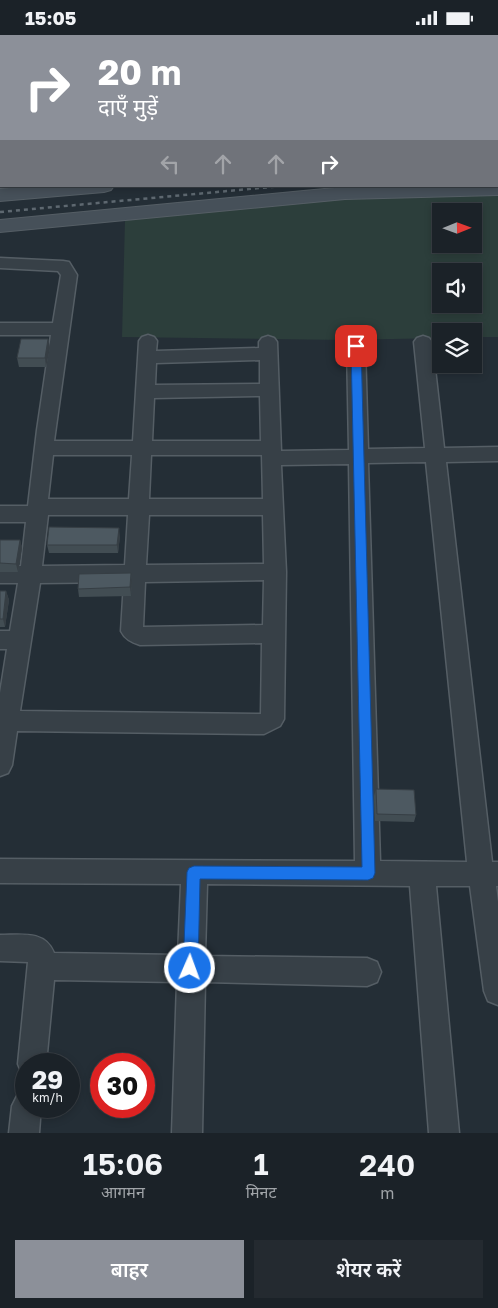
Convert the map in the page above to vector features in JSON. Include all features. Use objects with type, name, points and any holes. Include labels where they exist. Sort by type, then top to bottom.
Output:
[{"type":"street","points":[[0,195],[92,187]]},
{"type":"street","points":[[0,226],[345,193],[498,189]]},
{"type":"street","points":[[0,263],[54,264],[63,266],[69,275],[45,448],[30,576],[10,640],[0,765]]},
{"type":"street","points":[[0,329],[61,329]]},
{"type":"street","points":[[423,342],[435,456],[489,874],[498,991]]},
{"type":"street","points":[[356,346],[368,873]]},
{"type":"street","points":[[3,721],[264,724],[272,719],[273,712],[274,634],[274,572],[268,348],[148,349],[131,626],[135,635],[274,634]]},
{"type":"street","points":[[145,392],[270,390]]},
{"type":"street","points":[[45,448],[142,448],[359,458],[498,454]]},
{"type":"street","points":[[0,515],[38,510],[139,507],[273,507]]},
{"type":"street","points":[[0,575],[274,572]]},
{"type":"street","points":[[0,871],[489,874]]},
{"type":"street","points":[[187,1133],[194,872]]},
{"type":"street","points":[[422,873],[444,1133]]},
{"type":"street","points":[[0,948],[36,949],[41,954],[42,966],[33,1053]]},
{"type":"street","points":[[42,966],[368,972]]},
{"type":"street","points":[[24,1133],[26,1118]]},
{"type":"shaded area","points":[[498,193],[498,337],[482,337],[482,323],[432,323],[432,338],[343,340],[122,337],[125,220],[361,197]]},
{"type":"building","points":[[21,339],[48,339],[45,358],[17,358]]},
{"type":"building","points":[[49,527],[119,528],[117,545],[47,545]]},
{"type":"building","points":[[0,540],[20,540],[16,564],[0,563]]},
{"type":"building","points":[[131,573],[130,587],[78,589],[79,574]]},
{"type":"building","points":[[0,591],[6,591],[3,619],[0,619]]},
{"type":"building","points":[[376,789],[414,790],[416,815],[377,814]]},
{"type":"railway","points":[[0,212],[271,187]]},
{"type":"route","points":[[190,968],[194,872],[368,873],[356,346]]}]
